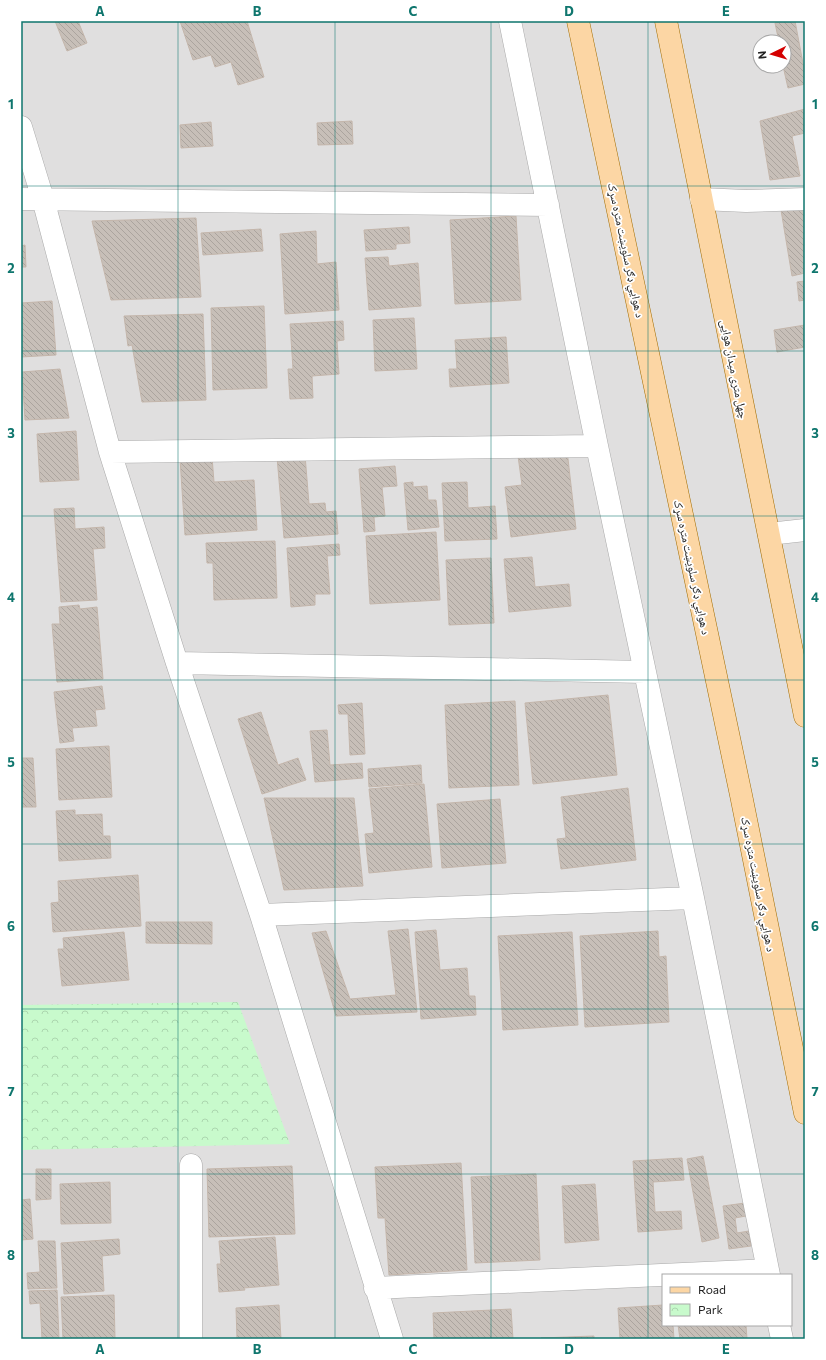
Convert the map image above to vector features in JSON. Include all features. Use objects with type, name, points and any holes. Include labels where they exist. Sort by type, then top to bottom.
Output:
[{"type":"main road","name":"د هوايي ډګر سلویښت متره سړک","points":[[578,21],[741,795],[805,1114]]},
{"type":"main road","name":"چهل متری میدان هوایی","points":[[666,21],[769,534],[799,652],[805,716]]},
{"type":"street","points":[[510,21],[597,446],[694,898],[769,1273],[743,1274]]},
{"type":"street","points":[[21,127],[43,199],[110,452],[177,663],[261,915],[392,1339]]},
{"type":"street","points":[[21,199],[548,205]]},
{"type":"street","points":[[701,199],[746,201],[805,199]]},
{"type":"street","points":[[110,452],[597,446]]},
{"type":"street","points":[[769,534],[805,530]]},
{"type":"street","points":[[177,663],[645,672]]},
{"type":"street","points":[[261,915],[694,898]]},
{"type":"street","points":[[191,1165],[191,1339]]},
{"type":"street","points":[[375,1288],[662,1277]]},
{"type":"street","points":[[779,1326],[782,1339]]},
{"type":"shaded area","points":[[21,21],[805,21],[805,1339],[21,1339]]},
{"type":"green space","points":[[238,1002],[290,1144],[21,1150],[21,1005]]},
{"type":"building","points":[[55,21],[78,21],[87,43],[67,51]]},
{"type":"building","points":[[180,21],[247,21],[264,77],[238,85],[231,62],[215,67],[211,55],[193,60]]},
{"type":"building","points":[[795,21],[805,74],[805,84],[788,88],[785,74],[792,74],[792,34],[777,34],[775,23]]},
{"type":"building","points":[[805,109],[805,133],[792,136],[800,176],[770,180],[760,121]]},
{"type":"building","points":[[352,121],[353,144],[318,145],[317,123]]},
{"type":"building","points":[[211,122],[213,146],[181,148],[180,125]]},
{"type":"building","points":[[805,207],[805,273],[792,276],[781,210]]},
{"type":"building","points":[[516,216],[521,300],[455,304],[450,220]]},
{"type":"building","points":[[196,218],[201,297],[111,300],[92,221]]},
{"type":"building","points":[[409,227],[410,243],[396,244],[396,249],[366,251],[364,230]]},
{"type":"building","points":[[261,229],[263,251],[203,255],[201,233]]},
{"type":"building","points":[[316,231],[317,264],[336,262],[339,310],[285,314],[280,234]]},
{"type":"building","points":[[25,245],[26,267],[21,267],[21,246]]},
{"type":"building","points":[[388,257],[389,266],[418,263],[421,306],[369,310],[365,258]]},
{"type":"building","points":[[805,281],[805,300],[799,301],[797,282]]},
{"type":"building","points":[[52,301],[56,355],[21,357],[21,303]]},
{"type":"building","points":[[264,306],[267,388],[213,390],[211,308]]},
{"type":"building","points":[[203,314],[206,400],[142,402],[132,345],[128,346],[124,316]]},
{"type":"building","points":[[414,318],[417,369],[375,371],[373,320]]},
{"type":"building","points":[[343,321],[344,340],[337,341],[339,374],[312,376],[313,398],[290,399],[288,369],[293,369],[290,324]]},
{"type":"building","points":[[805,325],[805,347],[777,352],[774,330]]},
{"type":"building","points":[[506,337],[509,383],[450,387],[449,369],[457,369],[455,340]]},
{"type":"building","points":[[60,369],[69,418],[25,420],[22,372]]},
{"type":"building","points":[[76,431],[79,480],[40,482],[37,434]]},
{"type":"building","points":[[567,450],[576,529],[511,537],[505,487],[522,485],[518,456]]},
{"type":"building","points":[[305,455],[309,504],[325,503],[326,512],[336,511],[338,534],[284,538],[277,457]]},
{"type":"building","points":[[212,457],[214,482],[254,480],[257,530],[185,535],[180,459]]},
{"type":"building","points":[[395,466],[397,486],[382,487],[385,516],[374,517],[375,531],[364,532],[359,469]]},
{"type":"building","points":[[413,482],[413,487],[427,486],[428,500],[436,500],[439,527],[408,530],[404,483]]},
{"type":"building","points":[[467,482],[468,508],[495,506],[497,539],[445,541],[442,483]]},
{"type":"building","points":[[74,508],[75,529],[104,527],[105,548],[93,549],[97,600],[61,602],[54,509]]},
{"type":"building","points":[[436,532],[440,600],[370,604],[366,536]]},
{"type":"building","points":[[275,541],[277,598],[214,600],[213,563],[207,563],[206,543]]},
{"type":"building","points":[[339,544],[340,555],[327,556],[330,594],[315,594],[315,605],[291,607],[287,548]]},
{"type":"building","points":[[532,557],[535,587],[569,584],[571,606],[509,612],[504,559]]},
{"type":"building","points":[[491,558],[494,623],[449,625],[446,560]]},
{"type":"building","points":[[79,605],[80,609],[97,607],[103,679],[57,682],[52,624],[60,624],[59,607]]},
{"type":"building","points":[[102,686],[105,709],[95,710],[97,726],[72,728],[74,741],[60,743],[54,692]]},
{"type":"building","points":[[608,695],[617,775],[533,784],[525,703]]},
{"type":"building","points":[[515,701],[519,785],[449,788],[445,705]]},
{"type":"building","points":[[362,703],[365,754],[350,755],[348,714],[339,714],[338,705]]},
{"type":"building","points":[[261,712],[278,765],[298,758],[306,780],[262,794],[238,719]]},
{"type":"building","points":[[327,730],[330,765],[362,763],[363,778],[315,782],[310,731]]},
{"type":"building","points":[[109,746],[112,797],[59,800],[56,749]]},
{"type":"building","points":[[21,758],[33,758],[36,807],[21,807]]},
{"type":"building","points":[[421,765],[422,783],[369,787],[368,769]]},
{"type":"building","points":[[424,784],[432,867],[369,873],[365,834],[374,833],[369,789]]},
{"type":"building","points":[[628,788],[636,860],[561,869],[557,839],[566,838],[561,797]]},
{"type":"building","points":[[264,798],[354,798],[363,886],[284,890]]},
{"type":"building","points":[[500,799],[506,863],[442,868],[437,804]]},
{"type":"building","points":[[75,810],[75,815],[102,814],[103,836],[110,836],[111,858],[59,861],[56,811]]},
{"type":"building","points":[[138,875],[141,926],[53,932],[51,903],[59,902],[58,881]]},
{"type":"building","points":[[146,922],[212,922],[212,944],[146,943]]},
{"type":"building","points":[[408,929],[417,1012],[336,1016],[312,933],[326,931],[350,999],[396,995],[388,931]]},
{"type":"building","points":[[436,930],[440,970],[467,968],[469,996],[475,996],[476,1015],[421,1019],[415,932]]},
{"type":"building","points":[[658,931],[659,957],[666,956],[669,1022],[585,1027],[580,936]]},
{"type":"building","points":[[124,932],[129,980],[62,986],[58,949],[64,949],[63,938]]},
{"type":"building","points":[[572,932],[578,1025],[503,1030],[498,936]]},
{"type":"building","points":[[703,1156],[719,1238],[702,1242],[687,1159]]},
{"type":"building","points":[[682,1158],[684,1180],[653,1182],[655,1212],[681,1211],[682,1229],[638,1232],[633,1161]]},
{"type":"building","points":[[461,1163],[467,1270],[389,1275],[385,1218],[378,1218],[375,1167]]},
{"type":"building","points":[[292,1166],[295,1234],[209,1237],[207,1169]]},
{"type":"building","points":[[36,1169],[51,1169],[51,1199],[36,1200]]},
{"type":"building","points":[[536,1174],[540,1260],[475,1263],[471,1177]]},
{"type":"building","points":[[110,1182],[111,1223],[61,1224],[60,1184]]},
{"type":"building","points":[[595,1184],[599,1240],[565,1243],[562,1186]]},
{"type":"building","points":[[30,1199],[33,1239],[21,1240],[21,1200]]},
{"type":"building","points":[[745,1203],[746,1216],[735,1218],[737,1233],[749,1231],[751,1246],[729,1249],[723,1206]]},
{"type":"building","points":[[275,1237],[279,1285],[219,1292],[217,1264],[221,1264],[219,1241]]},
{"type":"building","points":[[119,1239],[120,1254],[102,1256],[104,1291],[64,1294],[61,1243]]},
{"type":"building","points":[[38,1241],[55,1241],[57,1288],[28,1289],[27,1273],[40,1272]]},
{"type":"building","points":[[57,1290],[59,1339],[42,1339],[40,1303],[30,1304],[29,1291]]},
{"type":"building","points":[[114,1295],[115,1339],[63,1339],[61,1297]]},
{"type":"building","points":[[279,1305],[281,1339],[237,1339],[236,1308]]},
{"type":"building","points":[[662,1305],[662,1326],[673,1326],[674,1339],[620,1339],[618,1308]]},
{"type":"building","points":[[511,1309],[513,1339],[434,1339],[433,1313]]},
{"type":"building","points":[[678,1326],[746,1326],[747,1339],[680,1339]]},
{"type":"building","points":[[594,1336],[594,1339],[541,1338]]}]
